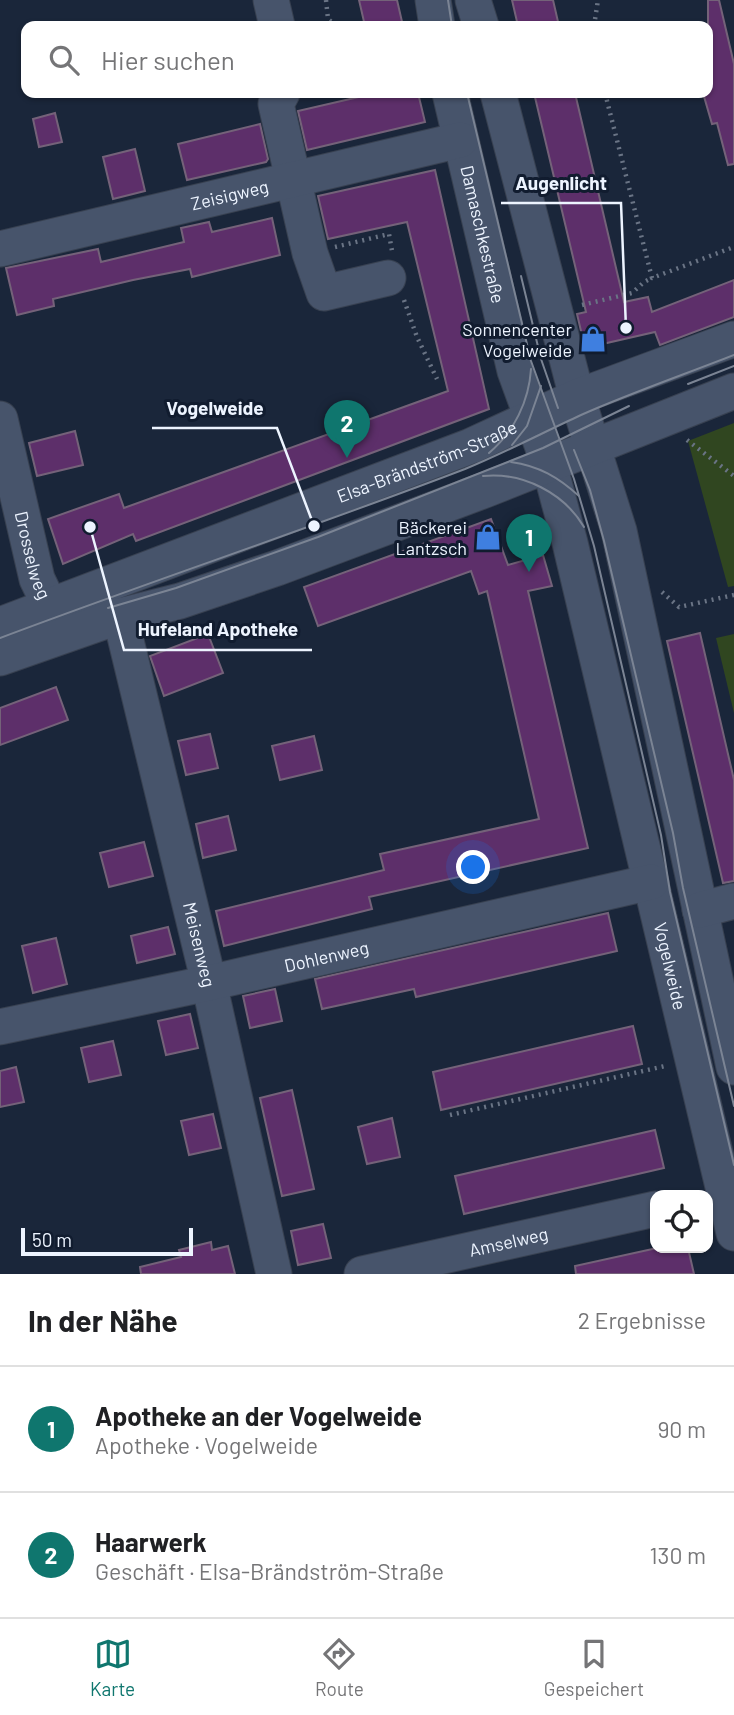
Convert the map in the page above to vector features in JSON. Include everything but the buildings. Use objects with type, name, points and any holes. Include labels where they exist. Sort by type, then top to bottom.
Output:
[{"type":"street","points":[[271,0],[276,21]]},
{"type":"street","points":[[433,0],[436,21]]},
{"type":"street","points":[[473,0],[479,21]]},
{"type":"street","points":[[279,98],[276,104],[293,180],[310,253],[324,293],[388,278]]},
{"type":"street","name":"Damaschkestraße","points":[[451,98],[515,371],[530,417]]},
{"type":"street","points":[[499,98],[577,397],[619,531],[734,1067]]},
{"type":"street","name":"Zeisigweg","points":[[0,249],[460,140]]},
{"type":"street","name":"Elsa-Brändström-Straße","points":[[0,625],[471,446],[577,397],[734,339]]},
{"type":"street","points":[[0,658],[120,616],[180,601],[278,568],[734,391]]},
{"type":"street","name":"Vogelweide","points":[[530,417],[549,464],[603,674],[694,1060],[716,1196],[734,1233]]},
{"type":"street","name":"Drosselweg","points":[[0,419],[37,579],[50,606]]},
{"type":"street","name":"Meisenweg","points":[[120,616],[209,983],[274,1274]]},
{"type":"street","name":"Dohlenweg","points":[[0,1027],[209,983],[651,882]]},
{"type":"street","points":[[700,910],[734,901]]},
{"type":"street","name":"Amselweg","points":[[362,1274],[650,1210]]},
{"type":"path","points":[[326,0],[330,21]]},
{"type":"path","points":[[595,21],[598,0]]},
{"type":"path","points":[[606,98],[652,278]]},
{"type":"path","points":[[570,308],[632,293],[643,282],[734,247]]},
{"type":"path","points":[[683,435],[734,476]]},
{"type":"path","points":[[660,590],[679,607],[734,595]]},
{"type":"path","points":[[450,1115],[694,1060]]},
{"type":"green space","points":[[734,423],[734,586],[728,587],[688,441]]},
{"type":"green space","points":[[734,634],[734,713],[716,638]]},
{"type":"tram line","points":[[448,0],[451,21]]},
{"type":"tram line","points":[[468,98],[531,361],[574,479],[594,546],[661,835],[670,892],[734,1165]]},
{"type":"tram line","points":[[521,276],[541,359],[558,408]]},
{"type":"tram line","points":[[0,638],[465,469],[581,415],[734,355]]},
{"type":"tram line","points":[[688,384],[734,366]]},
{"type":"tram line","points":[[489,453],[506,436],[519,415],[527,393],[531,369]]},
{"type":"tram line","points":[[512,445],[527,426],[541,386]]},
{"type":"tram line","points":[[108,608],[176,588],[318,537],[543,448],[629,406]]},
{"type":"tram line","points":[[574,450],[590,490],[604,541],[734,1106]]},
{"type":"tram line","points":[[511,462],[548,473],[579,496]]},
{"type":"tram line","points":[[483,476],[513,478],[541,487],[565,504],[584,527]]},
{"type":"place","name":"Augenlicht","points":[[626,328]]},
{"type":"place","name":"Sonnencenter Vogelweide","points":[[593,339]]},
{"type":"place","name":"Haarwerk","points":[[347,458]]},
{"type":"place","name":"Vogelweide","points":[[314,526]]},
{"type":"place","name":"Hufeland Apotheke","points":[[90,527]]},
{"type":"place","name":"Bäckerei Lantzsch","points":[[488,537]]},
{"type":"place","name":"Apotheke an der Vogelweide","points":[[529,572]]}]
